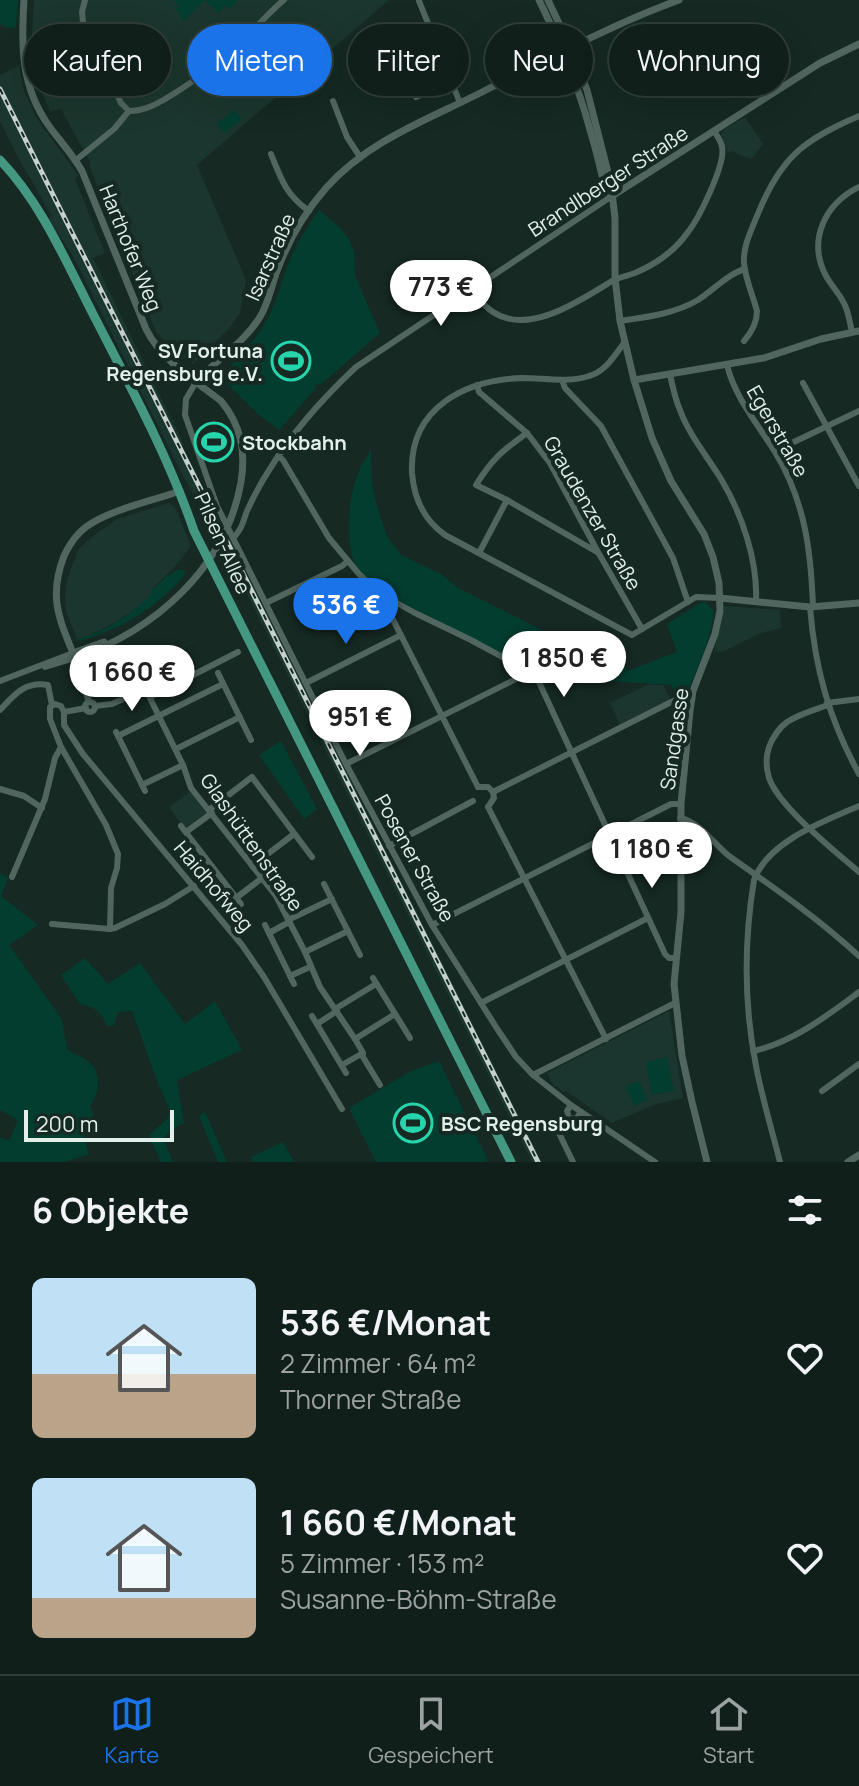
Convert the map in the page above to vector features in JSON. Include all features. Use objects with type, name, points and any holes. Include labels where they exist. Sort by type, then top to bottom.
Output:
[{"type":"main road","name":"Pilsen-Allee","points":[[0,160],[25,189],[44,219],[155,435],[194,531],[511,1162]]},
{"type":"street","name":"Harthofer Weg","points":[[24,0],[22,54],[28,87],[45,120],[84,175],[151,340],[161,352],[221,401],[238,427],[242,446],[240,487],[232,515],[225,533],[200,572],[177,597],[136,629],[116,641],[74,656]]},
{"type":"street","points":[[85,0],[82,12],[84,26],[121,103],[129,111]]},
{"type":"street","points":[[76,160],[114,129],[129,111],[150,107],[201,77],[241,43],[275,3],[284,0]]},
{"type":"street","points":[[539,0],[550,24]]},
{"type":"street","points":[[548,0],[559,24]]},
{"type":"street","name":"Isarstraße","points":[[593,38],[679,0]]},
{"type":"street","points":[[419,1],[428,24]]},
{"type":"street","name":"Brandlberger Straße","points":[[233,538],[242,527],[278,456],[308,416],[356,367],[612,196],[820,63],[859,44]]},
{"type":"street","name":"Isarstraße","points":[[196,382],[249,333],[259,319],[295,231],[331,182],[360,157],[400,130],[485,91]]},
{"type":"street","points":[[457,96],[460,103]]},
{"type":"street","points":[[579,96],[605,187],[612,196]]},
{"type":"street","points":[[589,96],[612,196]]},
{"type":"street","points":[[333,101],[347,137],[360,157]]},
{"type":"street","points":[[744,341],[754,328],[757,317],[745,269],[747,242],[764,198],[789,159],[826,130],[859,116]]},
{"type":"street","points":[[471,290],[487,308],[500,316],[515,320],[532,319],[568,307],[615,278],[635,273],[663,258],[694,223],[715,179],[723,152],[714,131]]},
{"type":"street","points":[[271,154],[289,194],[309,211]]},
{"type":"street","points":[[634,380],[774,356],[821,339],[855,332],[846,307],[825,275],[818,244],[825,216],[837,201],[859,187]]},
{"type":"street","name":"Sandgasse","points":[[612,196],[615,278],[624,343],[652,438],[667,473],[710,548],[720,598],[713,641],[693,691],[680,818],[681,912],[674,984],[689,1087],[707,1162]]},
{"type":"street","points":[[620,321],[679,309],[704,297],[736,272],[745,269]]},
{"type":"street","points":[[624,343],[609,363],[595,374],[562,380],[507,379],[477,385],[449,399],[429,415],[418,434],[412,465],[414,488],[421,510],[436,528],[632,635],[701,596],[812,607],[859,603]]},
{"type":"street","name":"Egerstraße","points":[[727,365],[739,395],[775,451],[804,519],[809,546],[815,654],[827,704],[859,774]]},
{"type":"street","points":[[670,375],[680,412],[736,509],[749,550],[756,602]]},
{"type":"street","points":[[562,380],[565,388],[601,426],[673,558],[688,602]]},
{"type":"street","name":"Posener Straße","points":[[196,382],[186,399],[185,415],[212,495],[346,764],[432,925],[505,1041],[533,1075],[655,1162]]},
{"type":"street","points":[[803,383],[856,475],[859,486]]},
{"type":"street","name":"Graudenzer Straße","points":[[477,385],[479,392],[527,433],[550,463],[642,629]]},
{"type":"street","points":[[775,451],[859,411]]},
{"type":"street","points":[[527,433],[501,451],[476,485],[598,552]]},
{"type":"street","points":[[278,456],[329,538],[379,593],[478,787]]},
{"type":"street","points":[[90,705],[60,620],[55,592],[58,574],[73,540],[85,527],[180,491]]},
{"type":"street","points":[[479,553],[507,500]]},
{"type":"street","points":[[266,603],[348,561]]},
{"type":"street","points":[[379,593],[530,672],[541,684],[665,954],[676,958]]},
{"type":"street","points":[[306,683],[401,635]]},
{"type":"street","points":[[52,705],[61,706],[64,712],[90,705],[112,704],[143,690],[148,693],[238,652]]},
{"type":"street","points":[[0,681],[74,656]]},
{"type":"street","points":[[346,764],[530,672]]},
{"type":"street","points":[[218,673],[251,740]]},
{"type":"street","points":[[0,710],[21,688],[38,683],[48,685],[52,705],[50,719],[61,747],[106,825],[118,854],[111,888],[110,929]]},
{"type":"street","points":[[183,765],[144,788],[117,734],[223,684]]},
{"type":"street","points":[[493,792],[693,691]]},
{"type":"street","name":"Glashüttenstraße","points":[[148,693],[176,749],[191,788],[276,896],[320,987],[355,1039],[380,1085]]},
{"type":"street","points":[[859,699],[827,704],[796,716],[782,726],[770,744],[767,759],[769,776],[776,792],[859,872]]},
{"type":"street","name":"Haidhofweg","points":[[64,712],[64,725],[83,754],[225,921],[264,977],[342,1109]]},
{"type":"street","points":[[176,749],[240,717]]},
{"type":"street","points":[[12,877],[42,808],[55,758],[61,747]]},
{"type":"street","points":[[241,904],[184,829],[210,811],[250,774],[312,857]]},
{"type":"street","points":[[389,846],[480,806],[494,798],[488,787],[478,787],[473,792],[480,806],[524,879],[606,1039]]},
{"type":"street","points":[[0,789],[24,796],[42,808]]},
{"type":"street","points":[[432,925],[671,804],[681,804]]},
{"type":"street","points":[[780,1162],[763,1099],[749,1020],[748,933],[756,874],[777,850],[810,828],[859,806]]},
{"type":"street","points":[[680,818],[692,822],[725,852],[800,906],[859,956]]},
{"type":"street","points":[[252,866],[294,834]]},
{"type":"street","points":[[236,898],[262,878]]},
{"type":"street","points":[[324,884],[360,955]]},
{"type":"street","points":[[52,924],[110,929],[165,904],[194,886]]},
{"type":"street","points":[[269,933],[332,899]]},
{"type":"street","points":[[481,1003],[648,918]]},
{"type":"street","points":[[265,925],[294,984]]},
{"type":"street","points":[[305,952],[348,931]]},
{"type":"street","points":[[290,976],[310,967]]},
{"type":"street","points":[[317,1024],[375,981],[410,1038]]},
{"type":"street","points":[[753,1051],[802,1030],[859,992]]},
{"type":"street","points":[[533,1075],[675,1003]]},
{"type":"street","points":[[355,1039],[395,1014]]},
{"type":"street","points":[[312,1016],[346,1073]]},
{"type":"street","points":[[342,1065],[363,1053]]},
{"type":"street","points":[[822,1091],[859,1064]]},
{"type":"street","points":[[569,1118],[567,1111],[571,1105]]},
{"type":"street","points":[[573,1162],[556,1127],[569,1118],[576,1119],[581,1112]]},
{"type":"street","points":[[848,1162],[859,1155]]},
{"type":"shaded area","points":[[34,0],[389,0],[361,24],[348,24],[348,35],[332,49],[332,24],[187,24],[187,96],[277,96],[197,165],[246,280],[240,312],[231,326],[193,364],[171,349],[155,330],[90,162],[61,109],[50,111],[43,96],[171,96],[171,24],[33,24]]},
{"type":"shaded area","points":[[19,66],[24,96],[79,176],[75,179],[105,253],[93,258],[184,445],[181,447],[542,1162],[532,1162],[229,558],[182,474],[73,256],[49,219],[52,216],[0,121],[0,75]]},
{"type":"shaded area","points":[[745,117],[763,144],[751,159],[731,151],[728,153],[721,135]]},
{"type":"shaded area","points":[[169,503],[175,507],[191,546],[151,590],[153,593],[145,602],[116,622],[77,639],[66,612],[65,598],[67,580],[78,550],[117,519]]},
{"type":"shaded area","points":[[724,606],[780,610],[781,628],[761,633],[724,651],[714,651]]},
{"type":"shaded area","points":[[213,631],[145,667],[152,681],[138,687],[131,674],[125,675]]},
{"type":"shaded area","points":[[647,685],[663,685],[670,699],[620,724],[610,703]]},
{"type":"shaded area","points":[[190,792],[206,813],[186,827],[169,807]]},
{"type":"shaded area","points":[[669,1011],[683,1098],[656,1104],[612,1123],[553,1085],[547,1073]]},
{"type":"green space","points":[[0,0],[18,0],[16,28],[0,24]]},
{"type":"green space","points":[[173,0],[205,0],[183,22],[176,8],[179,6]]},
{"type":"green space","points":[[205,0],[238,0],[230,9],[225,6],[219,13]]},
{"type":"green space","points":[[235,110],[242,119],[224,133],[217,123]]},
{"type":"green space","name":"SV Fortuna Regensburg e.V.","points":[[319,210],[349,239],[354,251],[355,276],[380,333],[321,384],[315,385],[316,388],[279,430],[220,377],[263,326],[294,250]]},
{"type":"green space","name":"Stockbahn","points":[[215,428],[224,452],[213,456],[204,432]]},
{"type":"green space","points":[[371,450],[372,484],[377,507],[387,536],[401,555],[441,574],[458,588],[546,632],[590,644],[615,643],[627,671],[677,652],[667,624],[704,601],[714,611],[713,621],[689,688],[676,695],[671,685],[546,677],[397,600],[374,584],[355,563],[349,527],[354,485]]},
{"type":"green space","points":[[177,570],[186,573],[164,596],[138,616],[109,631],[79,641],[77,639],[98,632],[127,615]]},
{"type":"green space","points":[[281,741],[317,809],[304,819],[259,755]]},
{"type":"green space","points":[[0,873],[8,878],[1,896],[38,925],[9,945],[62,1020],[67,1049],[90,1063],[98,1078],[90,1106],[94,1116],[79,1122],[89,1154],[65,1162],[0,1162],[0,1137],[9,1141],[18,1120],[0,1110]]},
{"type":"green space","points":[[85,958],[108,984],[140,963],[185,1024],[215,1001],[242,1050],[177,1080],[184,1123],[163,1138],[173,1162],[161,1162],[149,1135],[168,1118],[170,1111],[132,1011],[118,1012],[114,1025],[107,1026],[97,1011],[80,1004],[61,975]]},
{"type":"green space","points":[[667,1057],[674,1091],[652,1095],[646,1062]]},
{"type":"green space","name":"BSC Regensburg","points":[[439,1061],[488,1160],[376,1162],[349,1108],[411,1071]]},
{"type":"green space","points":[[639,1081],[648,1099],[635,1106],[625,1087]]},
{"type":"green space","points":[[205,1112],[227,1162],[218,1162],[199,1116]]},
{"type":"green space","points":[[283,1142],[294,1162],[253,1162],[251,1157]]},
{"type":"railway","points":[[0,89],[538,1162]]},
{"type":"place","name":"SV Fortuna Regensburg e.V.","points":[[291,361]]},
{"type":"place","name":"Stockbahn","points":[[214,442]]},
{"type":"place","name":"BSC Regensburg","points":[[413,1123]]}]
